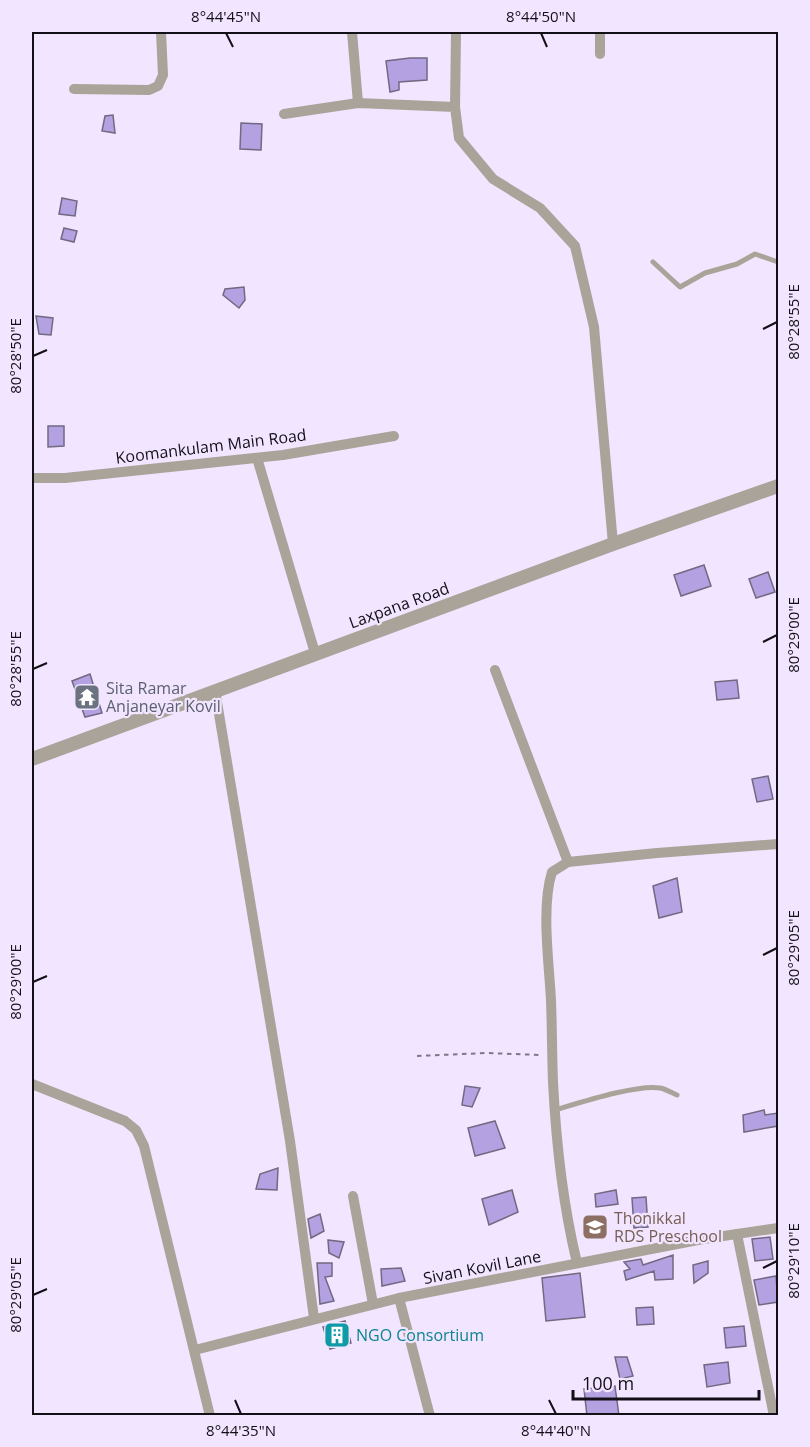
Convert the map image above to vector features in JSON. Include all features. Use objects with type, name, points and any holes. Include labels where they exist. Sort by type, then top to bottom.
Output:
[{"type":"street","points":[[74,89],[149,90],[158,86],[163,75],[161,32]]},
{"type":"street","points":[[352,32],[358,103]]},
{"type":"street","points":[[456,32],[455,107],[459,138],[493,178],[540,208],[576,246],[594,327],[613,544]]},
{"type":"street","points":[[600,32],[600,54]]},
{"type":"street","points":[[284,114],[358,103],[455,107]]},
{"type":"street","name":"Koomankulam Main Road","points":[[32,478],[64,478],[257,458],[394,436]]},
{"type":"street","points":[[257,458],[315,653]]},
{"type":"street","name":"Laxpana Road","points":[[32,759],[315,653],[778,486]]},
{"type":"street","points":[[495,670],[568,862]]},
{"type":"street","points":[[215,690],[288,1129],[314,1318]]},
{"type":"street","points":[[577,1263],[555,1110],[547,934],[548,884],[552,872],[568,862],[778,844]]},
{"type":"street","points":[[32,1084],[125,1121],[136,1130],[144,1146],[210,1416]]},
{"type":"street","points":[[354,1196],[374,1304]]},
{"type":"street","name":"Sivan Kovil Lane","points":[[195,1350],[399,1298],[702,1239],[778,1228]]},
{"type":"street","points":[[737,1234],[774,1416]]},
{"type":"street","points":[[399,1298],[430,1416]]},
{"type":"lane","points":[[653,262],[680,287],[705,273],[737,264],[755,254],[778,262]]},
{"type":"lane","points":[[555,1110],[636,1090],[659,1088],[677,1095]]},
{"type":"path","points":[[417,1056],[486,1053],[552,1055]]},
{"type":"shaded area","name":"Thonikkal RDS Preschool","points":[[600,1214],[602,1238],[591,1238],[587,1215]]},
{"type":"building","points":[[427,58],[427,80],[399,82],[399,90],[390,92],[386,61]]},
{"type":"building","points":[[113,115],[115,133],[102,131],[105,116]]},
{"type":"building","points":[[241,123],[262,124],[261,150],[240,149]]},
{"type":"building","points":[[62,198],[77,201],[75,216],[59,214]]},
{"type":"building","points":[[64,228],[77,231],[74,242],[61,239]]},
{"type":"building","points":[[244,287],[245,300],[239,308],[223,295],[225,289]]},
{"type":"building","points":[[36,316],[53,318],[51,335],[39,334]]},
{"type":"building","points":[[48,426],[64,426],[64,446],[48,447]]},
{"type":"building","points":[[704,565],[711,586],[681,596],[674,575]]},
{"type":"building","points":[[768,572],[775,592],[756,598],[749,579]]},
{"type":"building","name":"Sita Ramar Anjaneyar Kovil","points":[[90,674],[102,713],[85,717],[72,681]]},
{"type":"building","points":[[737,680],[739,698],[717,700],[715,682]]},
{"type":"building","points":[[768,776],[773,799],[757,802],[752,779]]},
{"type":"building","points":[[677,878],[682,912],[659,918],[653,886]]},
{"type":"building","points":[[465,1086],[480,1088],[472,1107],[462,1105]]},
{"type":"building","points":[[764,1110],[765,1115],[778,1113],[778,1126],[744,1132],[743,1115]]},
{"type":"building","points":[[495,1121],[505,1148],[475,1156],[468,1128]]},
{"type":"building","points":[[278,1168],[277,1190],[256,1189],[260,1174]]},
{"type":"building","points":[[512,1190],[518,1212],[489,1225],[482,1199]]},
{"type":"building","points":[[616,1190],[618,1204],[596,1207],[595,1194]]},
{"type":"building","points":[[646,1197],[648,1227],[634,1228],[632,1198]]},
{"type":"building","points":[[320,1214],[324,1231],[311,1238],[308,1219]]},
{"type":"building","points":[[770,1237],[773,1259],[755,1261],[752,1239]]},
{"type":"building","points":[[328,1240],[344,1242],[339,1258],[329,1253]]},
{"type":"building","points":[[673,1255],[673,1279],[655,1280],[654,1271],[626,1280],[624,1271],[630,1269],[624,1262],[641,1259],[643,1265]]},
{"type":"building","points":[[708,1261],[708,1273],[694,1283],[693,1265]]},
{"type":"building","points":[[317,1263],[332,1263],[332,1276],[325,1277],[334,1301],[320,1304]]},
{"type":"building","points":[[401,1268],[405,1281],[382,1286],[381,1269]]},
{"type":"building","points":[[580,1273],[585,1317],[546,1321],[542,1278]]},
{"type":"building","points":[[776,1276],[778,1302],[759,1305],[754,1280]]},
{"type":"building","points":[[653,1307],[654,1324],[637,1325],[636,1308]]},
{"type":"building","name":"NGO Consortium","points":[[345,1321],[351,1343],[330,1349],[323,1327]]},
{"type":"building","points":[[744,1326],[746,1346],[726,1348],[724,1328]]},
{"type":"building","points":[[615,1357],[627,1357],[633,1376],[620,1379]]},
{"type":"building","points":[[728,1362],[730,1383],[707,1387],[704,1365]]},
{"type":"building","points":[[615,1386],[619,1416],[587,1416],[584,1389]]},
{"type":"place","name":"Sita Ramar Anjaneyar Kovil","points":[[87,697]]},
{"type":"place","name":"Thonikkal RDS Preschool","points":[[595,1227]]},
{"type":"place","name":"NGO Consortium","points":[[337,1335]]}]
